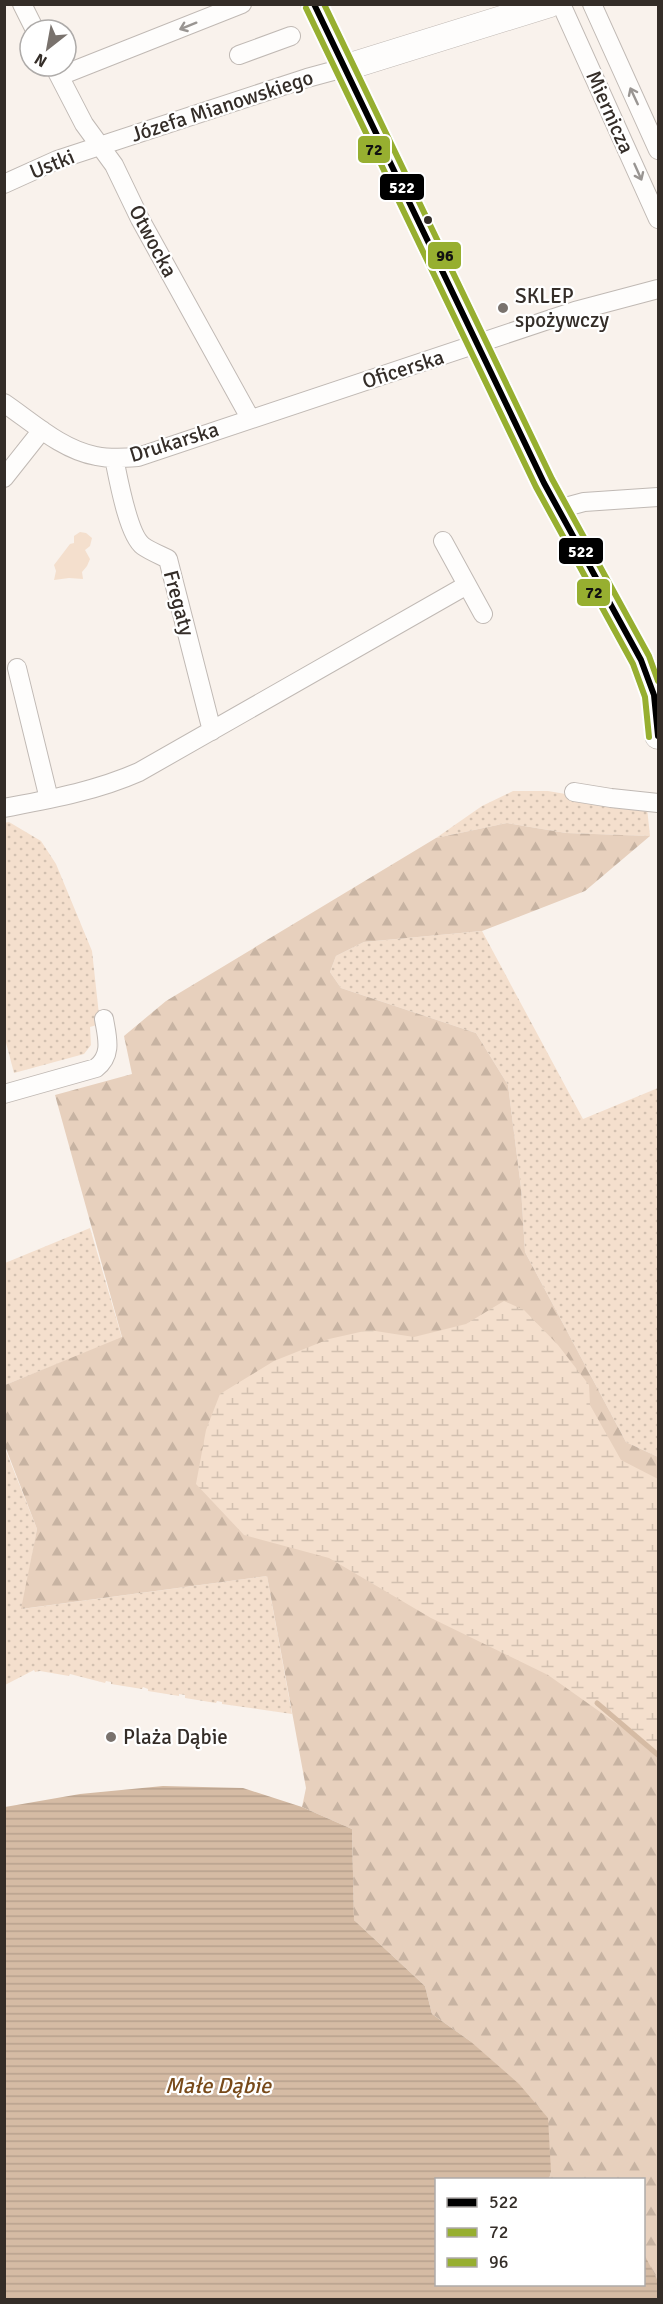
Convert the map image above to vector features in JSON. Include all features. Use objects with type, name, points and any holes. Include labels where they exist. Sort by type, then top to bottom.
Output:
[{"type":"street","points":[[22,4],[29,18]]},
{"type":"street","points":[[78,63],[242,4]]},
{"type":"street","points":[[314,4],[558,509],[644,667],[654,696],[658,736]]},
{"type":"street","points":[[344,68],[550,4]]},
{"type":"street","name":"Miernicza","points":[[561,4],[658,219]]},
{"type":"street","name":"Miernicza","points":[[592,4],[658,150]]},
{"type":"street","points":[[239,56],[291,36]]},
{"type":"street","name":"Józefa Mianowskiego","points":[[100,146],[344,68]]},
{"type":"street","name":"Otwocka","points":[[61,78],[84,124],[114,165],[140,219],[250,418]]},
{"type":"street","name":"Ustki","points":[[4,184],[57,160],[100,146]]},
{"type":"street","name":"Oficerska","points":[[250,418],[575,311],[658,290]]},
{"type":"street","name":"Drukarska","points":[[4,403],[42,430],[78,451],[114,458],[138,457],[250,418]]},
{"type":"street","points":[[4,478],[42,430]]},
{"type":"street","name":"Fregaty","points":[[114,458],[134,535],[141,545],[168,559],[212,730]]},
{"type":"street","points":[[558,509],[584,502],[658,497]]},
{"type":"street","points":[[443,541],[483,614]]},
{"type":"street","points":[[4,808],[50,800],[112,784],[139,772],[466,585]]},
{"type":"street","points":[[17,668],[50,800]]},
{"type":"street","points":[[574,792],[658,803]]},
{"type":"street","points":[[4,1094],[84,1073],[100,1065],[108,1049],[104,1019]]},
{"type":"green space","points":[[80,532],[92,538],[90,546],[85,550],[90,559],[82,572],[83,579],[54,580],[56,571],[54,565],[70,544],[74,543],[74,536]]},
{"type":"green space","points":[[513,791],[548,791],[647,808],[650,836],[566,833],[507,823],[436,838],[482,806]]},
{"type":"green space","points":[[9,822],[41,841],[56,864],[92,951],[100,1024],[90,1027],[91,1045],[84,1054],[14,1073],[4,1035],[4,823]]},
{"type":"green space","points":[[507,823],[566,833],[650,836],[585,891],[482,931],[364,942],[336,956],[330,972],[341,988],[476,1033],[508,1085],[521,1188],[525,1252],[626,1442],[658,1457],[658,2282],[645,2257],[645,2178],[549,2178],[551,2172],[470,2041],[432,2014],[425,1986],[354,1920],[352,1829],[302,1807],[306,1788],[267,1576],[21,1609],[37,1529],[5,1446],[5,1385],[122,1337],[55,1095],[132,1074],[124,1036],[166,1001],[436,838]]},
{"type":"green space","points":[[482,931],[583,1119],[658,1088],[658,1457],[626,1442],[525,1252],[521,1188],[508,1085],[476,1033],[341,988],[330,972],[336,956],[364,942]]},
{"type":"green space","points":[[90,1228],[122,1338],[5,1385],[5,1263]]},
{"type":"green space","points":[[504,1301],[524,1310],[558,1345],[589,1385],[590,1405],[621,1460],[658,1479],[658,1753],[548,1675],[431,1618],[329,1558],[244,1535],[196,1484],[206,1430],[220,1394],[274,1361],[329,1339],[369,1330],[414,1337],[466,1324]]},
{"type":"green space","points":[[4,1446],[37,1529],[22,1609],[267,1576],[292,1714],[185,1698],[185,1695],[148,1691],[143,1687],[142,1689],[70,1674],[69,1676],[35,1672],[34,1670],[5,1685]]},
{"type":"water","name":"Małe Dąbie","points":[[163,1786],[243,1788],[302,1807],[352,1829],[354,1920],[425,1986],[432,2014],[470,2041],[519,2084],[548,2118],[551,2172],[549,2178],[435,2178],[435,2286],[645,2286],[645,2256],[658,2281],[658,2299],[5,2299],[5,1807],[80,1794]]},
{"type":"waterway","points":[[597,1703],[658,1755]]},
{"type":"transit line","name":"522","points":[[314,4],[544,483],[641,660],[654,695],[658,736]]},
{"type":"transit line","name":"96","points":[[324,4],[552,479],[649,656],[658,681]]},
{"type":"transit line","name":"72","points":[[306,8],[536,487],[633,664],[645,697],[649,737]]},
{"type":"place","name":"SKLEP spożywczy","points":[[503,308]]},
{"type":"place","name":"Plaża Dąbie","points":[[111,1737]]}]
